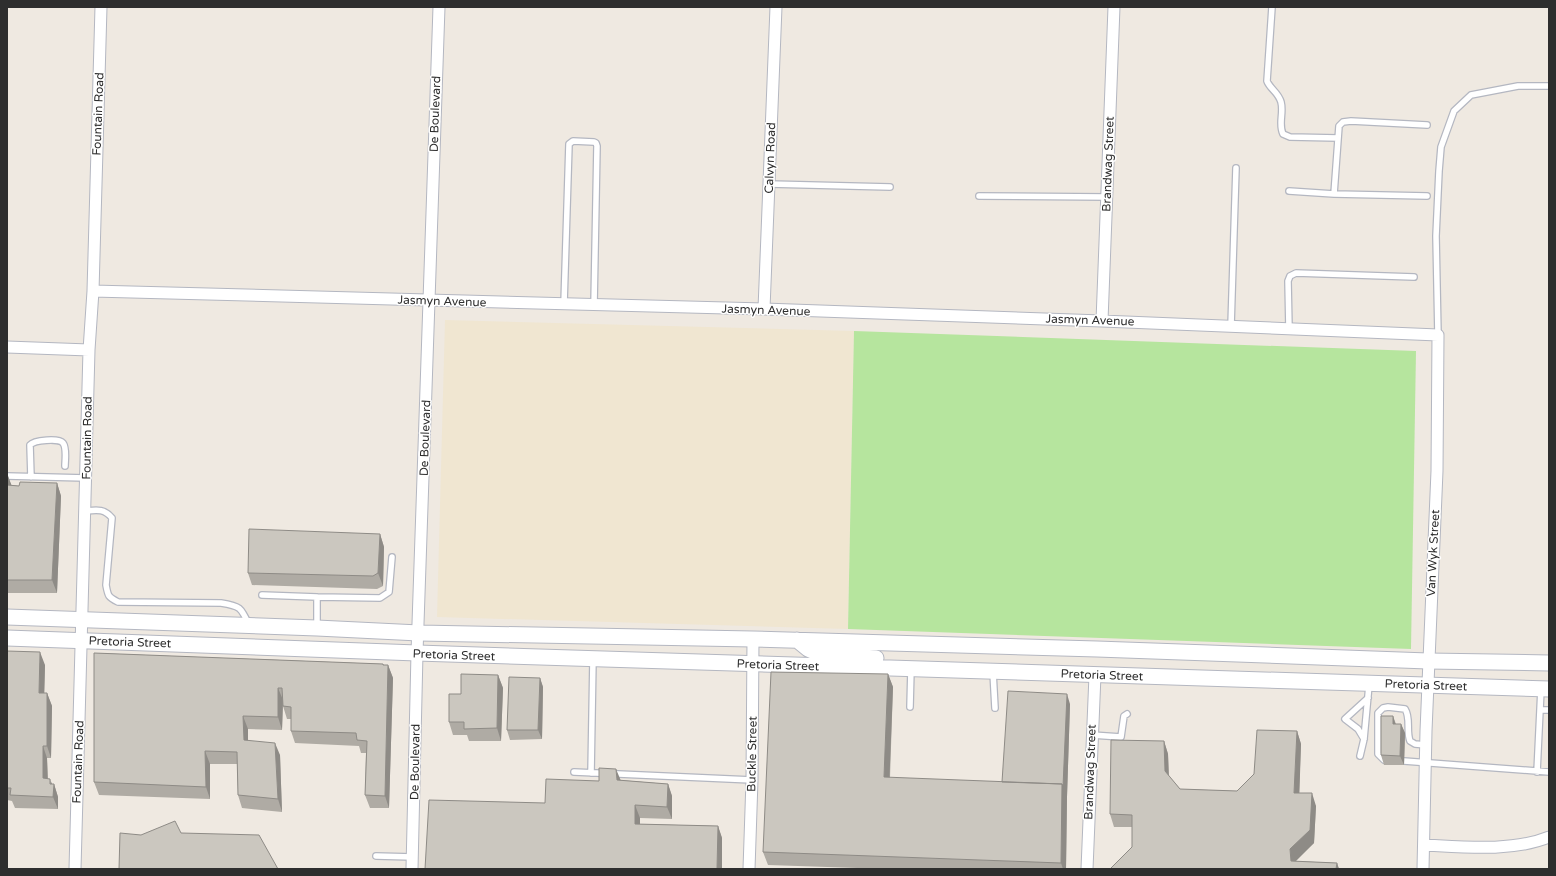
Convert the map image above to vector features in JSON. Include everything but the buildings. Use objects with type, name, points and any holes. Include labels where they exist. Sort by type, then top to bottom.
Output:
[{"type":"main road","name":"Pretoria Street","points":[[7,617],[250,627],[317,628],[419,634],[797,640],[1428,661],[1549,663]]},
{"type":"main road","name":"Pretoria Street","points":[[7,638],[417,654],[1095,676],[1545,688]]},
{"type":"main road","points":[[797,640],[808,649],[819,654],[873,658],[977,661],[990,666],[993,672]]},
{"type":"street","name":"Fountain Road","points":[[75,869],[89,350],[93,291],[101,7]]},
{"type":"street","name":"De Boulevard","points":[[412,869],[417,654],[419,634],[439,7]]},
{"type":"street","name":"Calvyn Road","points":[[764,310],[776,7]]},
{"type":"street","name":"Brandwag Street","points":[[1102,321],[1114,7]]},
{"type":"street","name":"Jasmyn Avenue","points":[[93,291],[1102,321],[1438,335]]},
{"type":"street","name":"Van Wyk Street","points":[[1423,869],[1425,845],[1425,764],[1428,661],[1437,471],[1438,335]]},
{"type":"street","points":[[7,347],[89,350]]},
{"type":"street","name":"Buckle Street","points":[[749,869],[752,780],[753,639]]},
{"type":"street","name":"Brandwag Street","points":[[1086,869],[1095,676]]},
{"type":"street","points":[[1425,845],[1500,847],[1528,843],[1549,837]]},
{"type":"lane","points":[[1272,7],[1267,81],[1269,87],[1275,90],[1282,103],[1281,128],[1284,134],[1290,136],[1338,138]]},
{"type":"lane","name":"Van Wyk Street","points":[[1438,335],[1436,236],[1442,147],[1454,112],[1471,95],[1518,86],[1549,86]]},
{"type":"lane","points":[[1334,194],[1339,126],[1343,122],[1351,121],[1427,125]]},
{"type":"lane","points":[[564,304],[569,144],[573,141],[594,142],[597,146],[594,305]]},
{"type":"lane","points":[[1231,326],[1236,168]]},
{"type":"lane","points":[[769,184],[890,187]]},
{"type":"lane","points":[[1289,191],[1334,194],[1427,196]]},
{"type":"lane","points":[[979,196],[1107,197]]},
{"type":"lane","points":[[1289,329],[1288,281],[1290,276],[1296,273],[1414,277]]},
{"type":"lane","points":[[31,477],[30,445],[37,441],[59,440],[63,442],[65,446],[64,466]]},
{"type":"lane","points":[[7,476],[86,478]]},
{"type":"lane","points":[[85,511],[99,510],[107,512],[112,518],[106,585],[108,595],[113,600],[118,602],[221,603],[237,605],[244,613],[250,627]]},
{"type":"lane","points":[[262,595],[380,598],[388,592],[392,557]]},
{"type":"lane","points":[[317,597],[317,628]]},
{"type":"lane","points":[[591,773],[593,659]]},
{"type":"lane","points":[[910,706],[911,669]]},
{"type":"lane","points":[[993,672],[995,708]]},
{"type":"lane","points":[[1360,756],[1364,739],[1369,683]]},
{"type":"lane","points":[[1537,772],[1540,710],[1545,688]]},
{"type":"lane","points":[[1364,739],[1358,729],[1345,719],[1368,698]]},
{"type":"lane","points":[[1384,760],[1378,754],[1378,713],[1383,708],[1388,706],[1405,709],[1408,714],[1408,731],[1410,741],[1415,744],[1426,745]]},
{"type":"lane","points":[[1540,710],[1549,710]]},
{"type":"lane","points":[[1092,735],[1121,737],[1124,716],[1127,714]]},
{"type":"lane","points":[[1404,762],[1549,772]]},
{"type":"lane","points":[[574,772],[752,780]]},
{"type":"lane","points":[[376,856],[413,857]]},
{"type":"shaded area","points":[[445,320],[854,331],[848,629],[437,617]]},
{"type":"green space","points":[[854,331],[1416,351],[1411,649],[848,629]]}]
